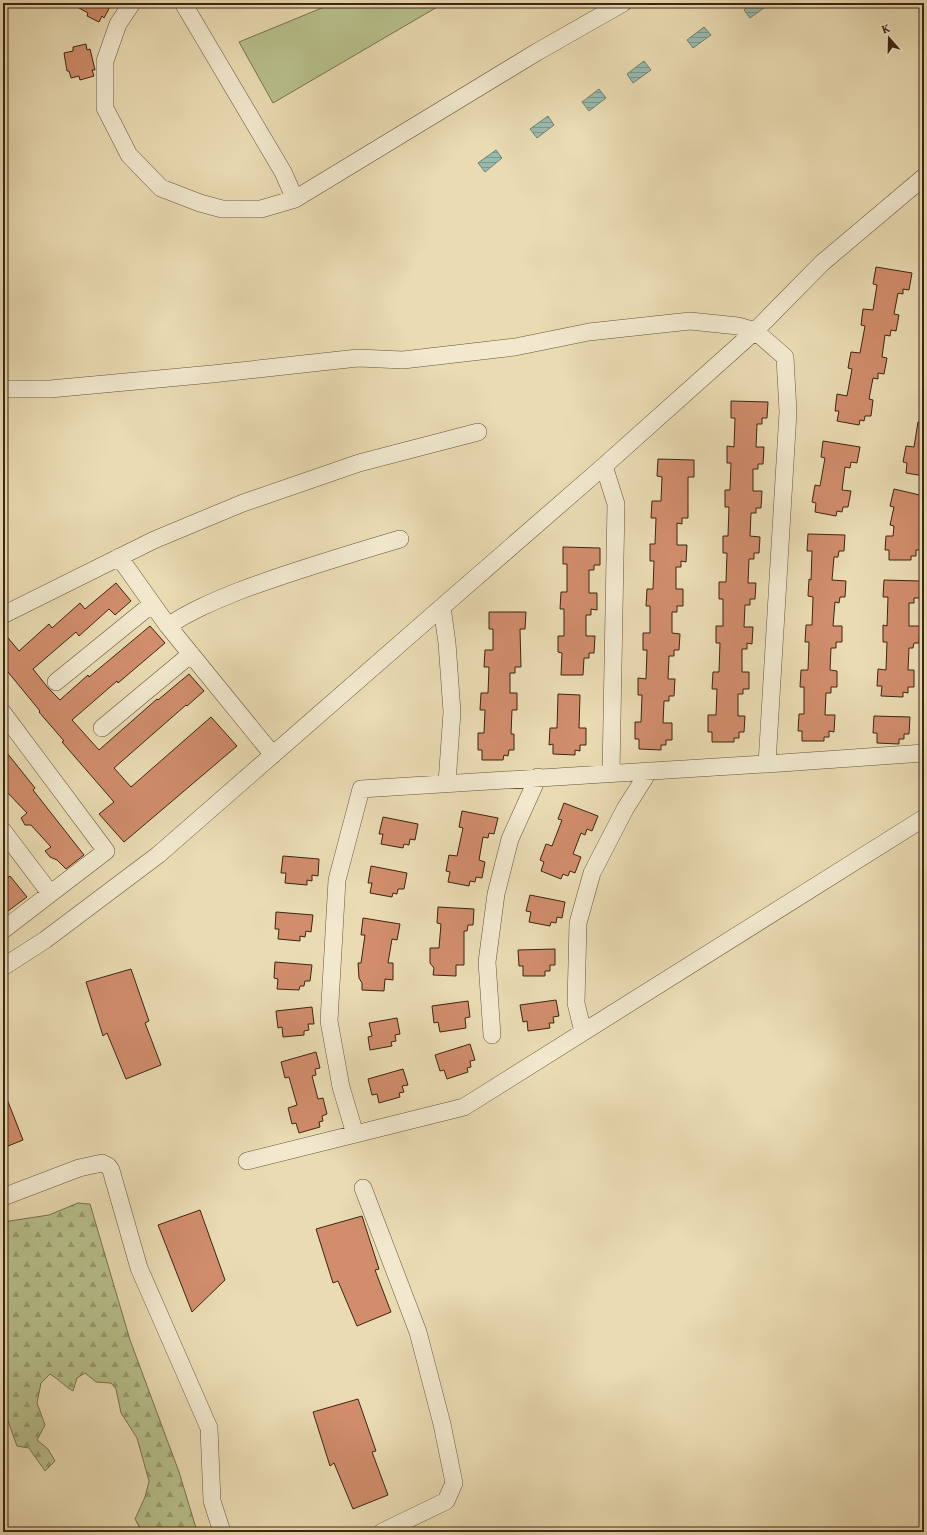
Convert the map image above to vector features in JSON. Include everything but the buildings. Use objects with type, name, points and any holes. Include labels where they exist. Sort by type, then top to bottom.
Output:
[{"type":"street","points":[[132,3],[118,24],[105,61],[105,108],[129,155],[161,188],[200,203],[222,209],[261,209],[295,199],[537,52],[622,3]]},
{"type":"street","points":[[183,3],[283,172],[295,199]]},
{"type":"street","points":[[6,959],[44,940],[158,855],[604,466],[755,331],[822,263],[924,177]]},
{"type":"street","points":[[3,389],[50,389],[212,374],[358,358],[403,360],[515,347],[589,332],[690,322],[738,326],[755,331],[785,356],[788,412],[767,764]]},
{"type":"street","points":[[3,615],[154,540],[250,500],[359,463],[478,432]]},
{"type":"street","points":[[604,466],[616,504],[611,773]]},
{"type":"street","points":[[168,626],[210,603],[264,581],[400,539]]},
{"type":"street","points":[[119,557],[168,626],[273,755]]},
{"type":"street","points":[[56,682],[152,604]]},
{"type":"street","points":[[442,607],[447,643],[452,712],[447,783]]},
{"type":"street","points":[[102,728],[191,654]]},
{"type":"street","points":[[3,713],[106,851],[3,930]]},
{"type":"street","points":[[355,1134],[341,1087],[329,1021],[338,880],[361,789],[924,753]]},
{"type":"street","points":[[583,1032],[576,1003],[578,923],[592,873],[625,809],[649,771]]},
{"type":"street","points":[[492,1034],[487,962],[496,894],[510,839],[538,777]]},
{"type":"street","points":[[247,1161],[464,1107],[924,818]]},
{"type":"street","points":[[3,831],[50,893]]},
{"type":"street","points":[[3,1197],[79,1168],[102,1163],[108,1166],[139,1268],[209,1428],[212,1501],[222,1532]]},
{"type":"street","points":[[363,1188],[418,1332],[442,1424],[454,1483],[446,1501],[382,1532]]},
{"type":"green space","points":[[334,3],[444,3],[273,103],[239,42]]},
{"type":"green space","points":[[78,1203],[90,1204],[130,1340],[179,1472],[196,1528],[195,1532],[142,1532],[135,1519],[145,1497],[149,1481],[137,1438],[121,1413],[116,1389],[111,1383],[96,1382],[85,1373],[77,1378],[73,1391],[50,1374],[41,1383],[37,1403],[45,1425],[37,1440],[48,1449],[55,1461],[45,1471],[29,1448],[17,1446],[3,1407],[3,1222],[49,1215]]},
{"type":"water","points":[[752,3],[766,3],[768,5],[750,18],[744,10]]},
{"type":"water","points":[[704,27],[711,35],[693,48],[687,40]]},
{"type":"water","points":[[644,61],[651,70],[633,83],[627,74]]},
{"type":"water","points":[[599,89],[606,98],[589,111],[582,102]]},
{"type":"water","points":[[548,116],[554,125],[537,138],[530,129]]},
{"type":"water","points":[[496,150],[502,158],[485,172],[478,163]]}]
